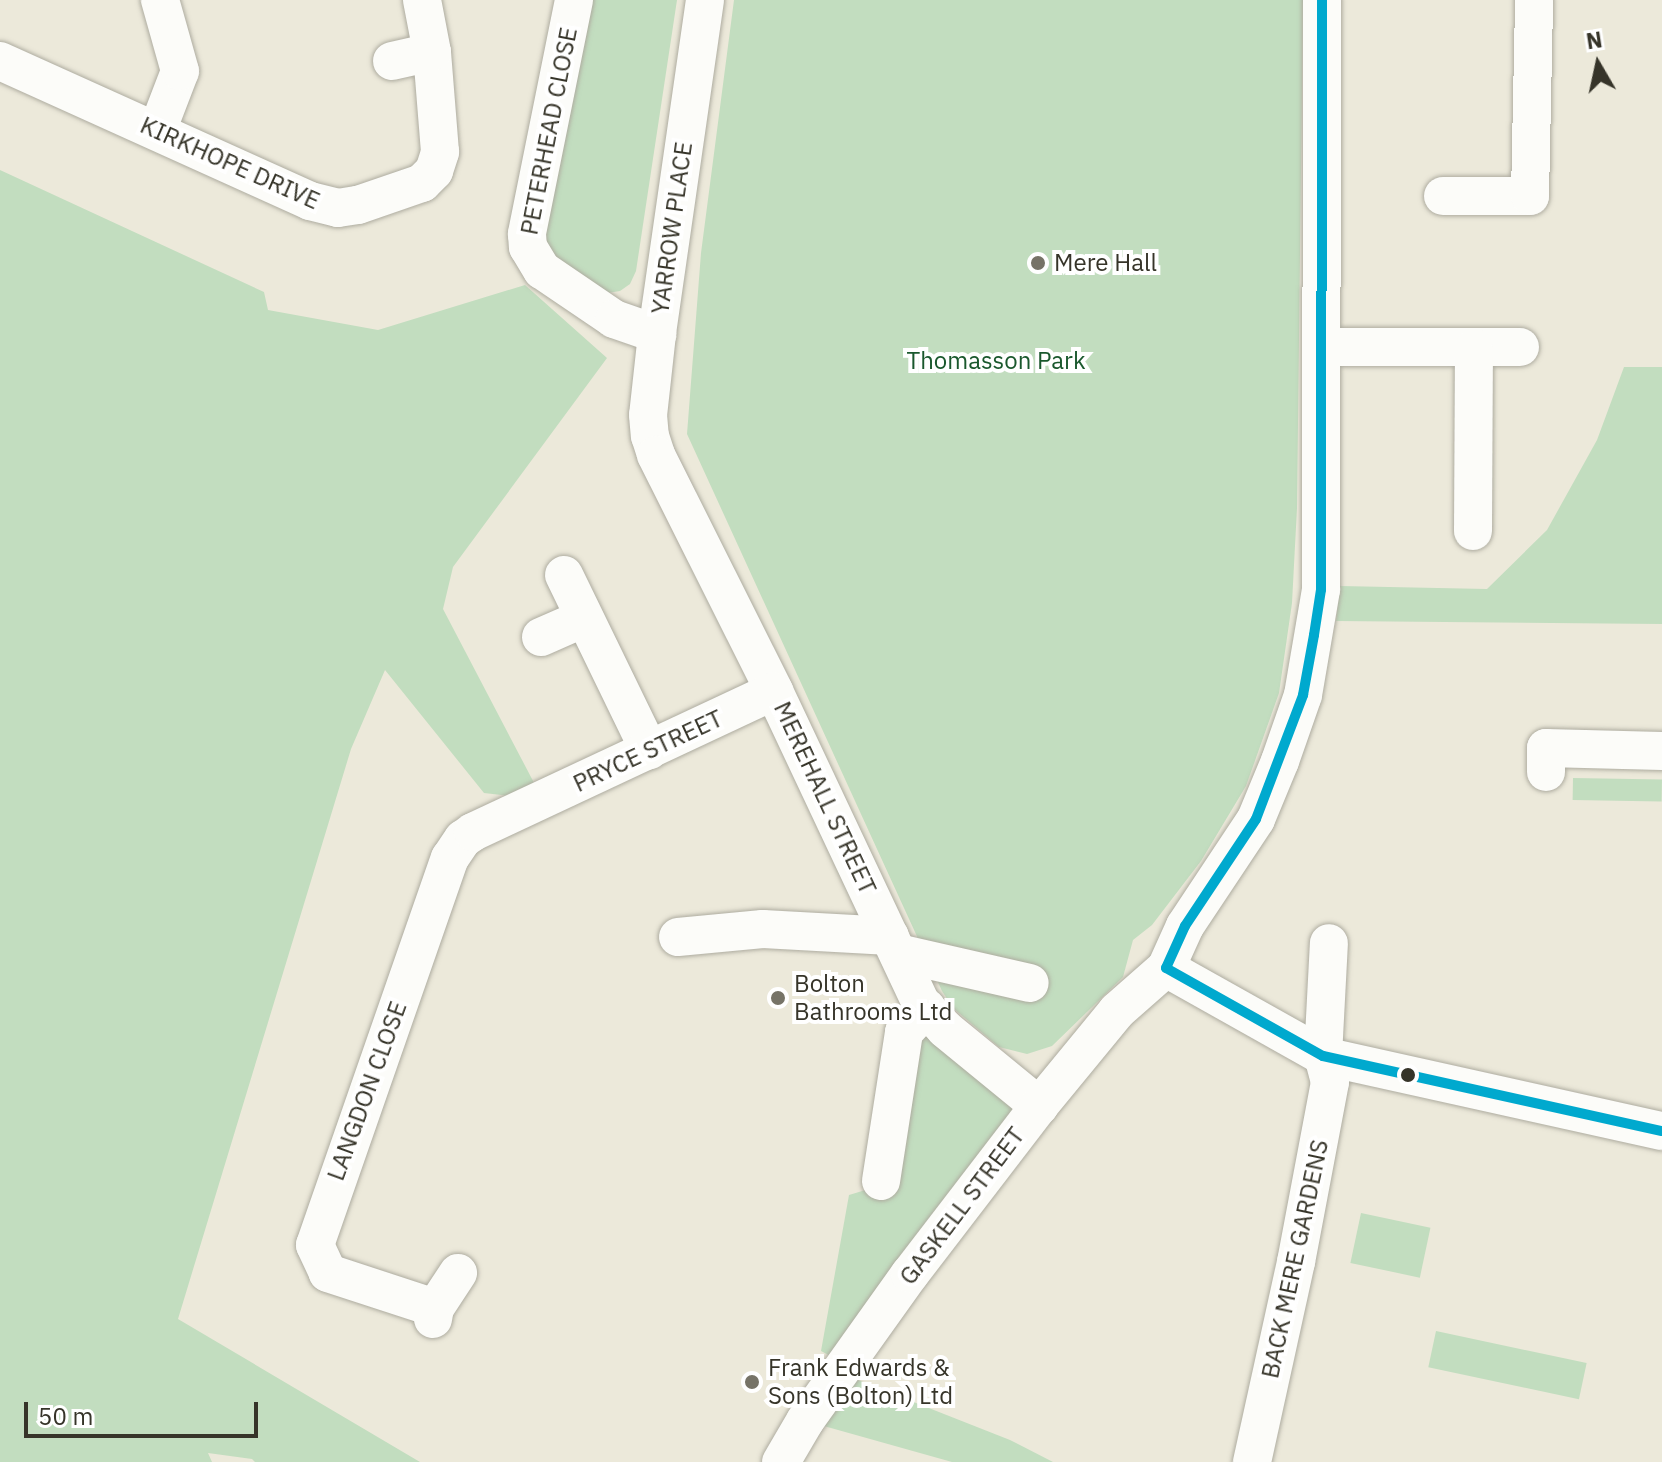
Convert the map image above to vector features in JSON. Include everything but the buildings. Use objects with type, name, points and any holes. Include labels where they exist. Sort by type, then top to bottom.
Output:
[{"type":"street","points":[[157,131],[180,71],[160,0]]},
{"type":"street","name":"KIRKHOPE DRIVE","points":[[0,61],[60,71],[157,131],[310,201],[338,208],[404,192],[422,183],[434,171],[440,152],[432,52],[422,0]]},
{"type":"street","name":"PETERHEAD CLOSE","points":[[574,0],[527,234],[528,247],[542,270],[614,319],[657,334]]},
{"type":"street","name":"YARROW PLACE","points":[[656,455],[648,415],[705,0]]},
{"type":"street","points":[[1322,0],[1321,590],[1303,695],[1256,819],[1185,926],[1166,968],[1323,1056],[1662,1131]]},
{"type":"street","points":[[1443,196],[1530,196],[1534,0]]},
{"type":"street","points":[[392,61],[432,52]]},
{"type":"street","points":[[1322,347],[1520,347]]},
{"type":"street","points":[[1473,531],[1474,348]]},
{"type":"street","name":"MEREHALL STREET","points":[[656,455],[774,691],[926,1008],[945,1029],[1039,1106]]},
{"type":"street","points":[[564,575],[649,750]]},
{"type":"street","points":[[541,637],[584,618]]},
{"type":"street","name":"PRYCE STREET","points":[[500,809],[649,750],[774,691]]},
{"type":"street","points":[[1546,772],[1546,748],[1662,751]]},
{"type":"street","name":"LANGDON CLOSE","points":[[458,1273],[434,1314],[328,1273],[315,1245],[450,858],[463,839],[500,809]]},
{"type":"street","points":[[678,937],[763,929],[894,945],[1030,983]]},
{"type":"street","name":"GASKELL STREET","points":[[781,1462],[805,1421],[910,1274],[1039,1106],[1117,1011],[1166,968]]},
{"type":"street","name":"BACK MERE GARDENS","points":[[1252,1462],[1298,1254],[1330,1082],[1323,1056],[1339,969]]},
{"type":"street","points":[[892,1164],[904,1032],[926,1008]]},
{"type":"green space","points":[[588,0],[677,0],[636,271],[630,284],[620,291],[607,293],[553,260],[542,229]]},
{"type":"green space","name":"Thomasson Park","points":[[734,0],[1303,0],[1297,508],[1292,603],[1279,693],[1246,786],[1201,861],[1152,925],[1133,940],[1123,977],[1052,1046],[1027,1054],[999,1047],[953,1008],[942,991],[687,434],[701,253]]},
{"type":"green space","points":[[0,170],[264,292],[268,310],[378,330],[525,285],[607,358],[453,567],[443,609],[543,800],[484,793],[385,670],[351,749],[178,1319],[420,1462],[255,1462],[208,1453],[212,1462],[0,1462]]},
{"type":"green space","points":[[1624,367],[1662,367],[1662,624],[1336,621],[1340,586],[1487,589],[1547,530],[1597,440]]},
{"type":"green space","points":[[1573,778],[1662,780],[1662,802],[1573,800]]},
{"type":"green space","points":[[926,1008],[1039,1106],[846,1364],[821,1351],[849,1195],[892,1182]]},
{"type":"green space","points":[[1361,1213],[1430,1228],[1420,1278],[1350,1263]]},
{"type":"green space","points":[[1436,1331],[1587,1363],[1579,1399],[1428,1367]]},
{"type":"green space","points":[[840,1373],[1010,1440],[1053,1462],[952,1462],[806,1421]]},
{"type":"transit line","points":[[1166,968],[1185,926],[1256,819],[1303,695],[1314,635],[1321,590],[1322,0]]},
{"type":"transit line","points":[[1166,968],[1323,1056],[1662,1131]]},
{"type":"place","name":"Mere Hall","points":[[1038,263]]},
{"type":"place","name":"Bolton Bathrooms Ltd","points":[[778,998]]},
{"type":"place","name":"Frank Edwards & Sons (Bolton) Ltd","points":[[752,1382]]}]
